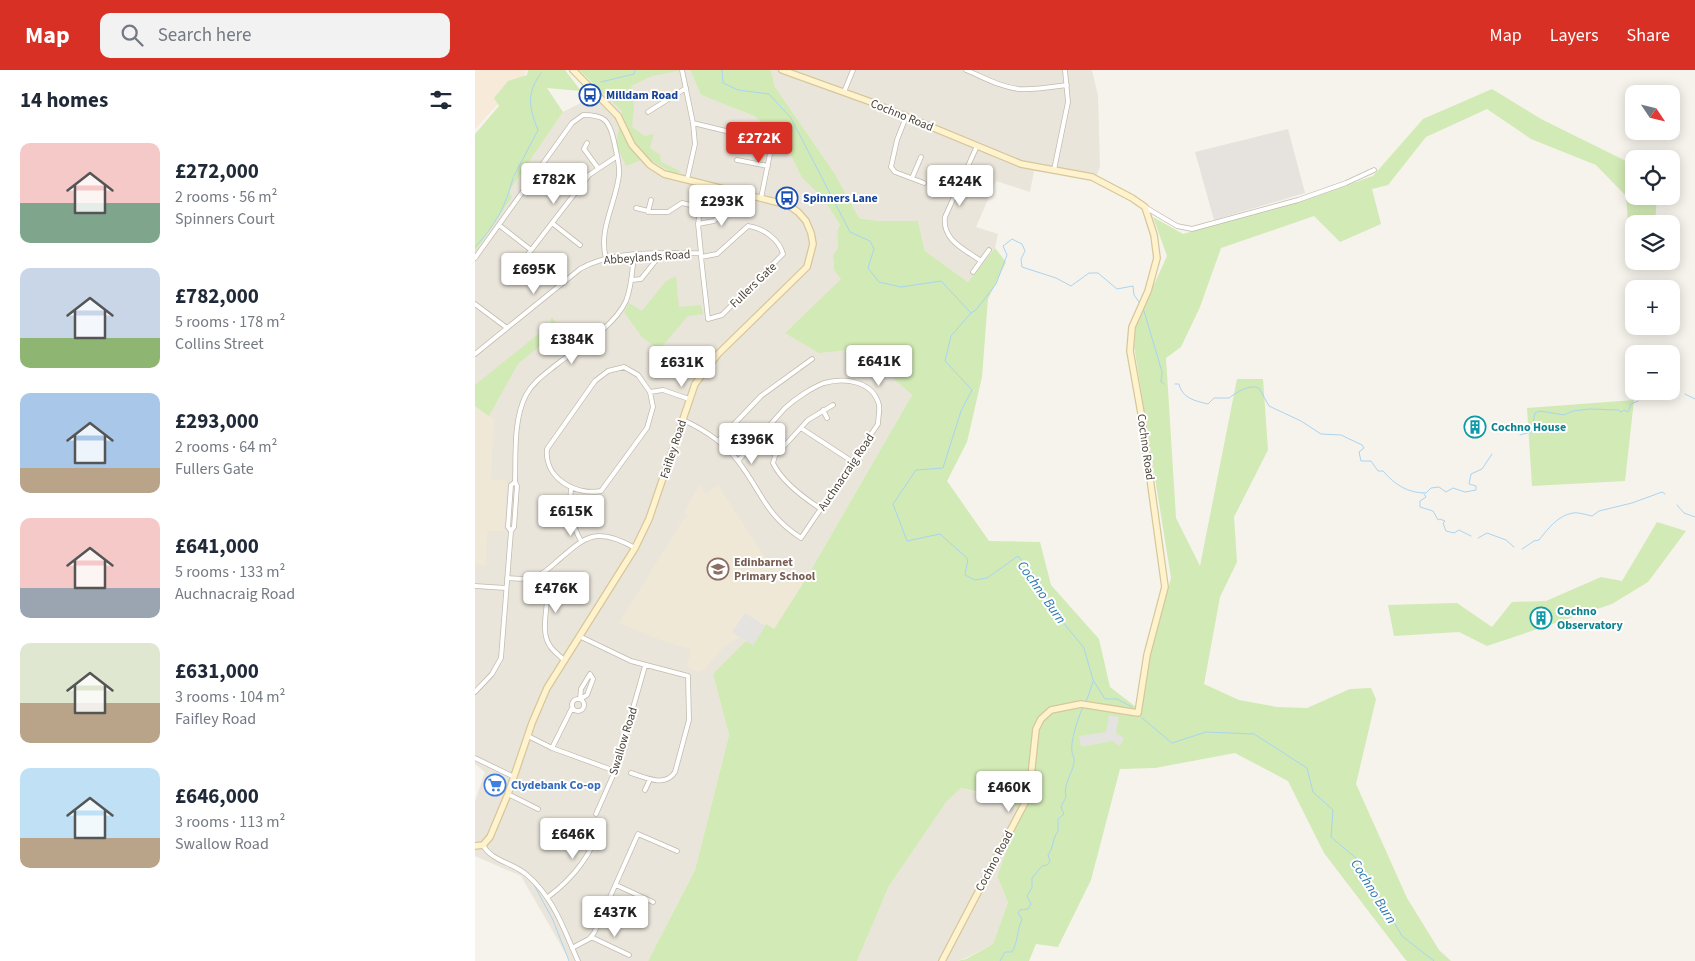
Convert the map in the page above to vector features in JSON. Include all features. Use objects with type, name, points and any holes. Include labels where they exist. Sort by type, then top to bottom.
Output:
[{"type":"street","name":"Faifley Road","points":[[483,845],[490,837],[508,794],[541,701],[579,636],[635,548],[649,519],[695,384],[713,358],[807,267],[813,244],[806,221],[788,205],[663,174],[650,165],[632,145],[617,116],[573,70]]},
{"type":"street","points":[[681,70],[693,123],[695,144],[687,180]]},
{"type":"street","name":"Cochno Road","points":[[782,70],[906,116],[1026,166],[1092,177],[1145,207],[1154,234],[1157,258],[1153,277],[1132,327],[1130,352],[1141,413],[1165,588],[1147,655],[1138,713],[1086,704],[1051,710],[1038,723],[1032,754],[1029,795],[942,961]]},
{"type":"street","points":[[843,92],[853,70]]},
{"type":"street","points":[[966,70],[1005,86],[1018,89],[1067,85]]},
{"type":"street","points":[[1054,170],[1068,102],[1065,70]]},
{"type":"street","points":[[648,112],[686,88]]},
{"type":"street","points":[[475,258],[573,123],[583,115],[594,115],[605,119],[610,126],[619,164],[619,177],[603,241],[605,258]]},
{"type":"street","points":[[906,116],[897,140],[891,167],[895,172],[924,183]]},
{"type":"street","points":[[693,123],[730,132]]},
{"type":"street","points":[[761,198],[774,134]]},
{"type":"street","points":[[587,143],[584,149],[599,168]]},
{"type":"street","points":[[977,146],[945,217],[944,225],[946,234],[953,241],[981,261]]},
{"type":"street","points":[[512,276],[589,175],[617,157]]},
{"type":"street","points":[[912,178],[921,157]]},
{"type":"street","points":[[737,160],[768,166]]},
{"type":"street","points":[[1145,207],[1177,226],[1192,229],[1299,200],[1374,170]]},
{"type":"street","points":[[701,255],[698,224],[699,207],[704,185]]},
{"type":"street","points":[[648,212],[651,200]]},
{"type":"street","points":[[636,208],[648,212],[667,212],[682,203],[699,207]]},
{"type":"street","points":[[698,224],[714,221],[732,204]]},
{"type":"street","points":[[552,223],[580,245]]},
{"type":"street","points":[[499,225],[531,250]]},
{"type":"street","name":"Fullers Gate","points":[[748,226],[771,236],[780,246],[783,254],[721,315],[708,319],[701,255],[717,254],[748,226]]},
{"type":"street","points":[[973,272],[989,250]]},
{"type":"street","points":[[632,280],[641,279],[661,254]]},
{"type":"street","points":[[475,692],[492,674],[501,658],[511,531],[508,527],[511,485],[515,482],[521,409],[527,394],[538,379],[590,340],[617,316],[632,280],[634,255]]},
{"type":"street","name":"Abbeylands Road","points":[[475,354],[580,269],[592,262],[605,258],[634,255],[701,255]]},
{"type":"street","points":[[475,304],[507,328]]},
{"type":"street","points":[[718,441],[761,396],[812,359]]},
{"type":"street","points":[[624,367],[638,375],[650,392],[653,407],[647,428],[601,491],[571,489],[551,471],[546,457],[547,449],[595,381],[609,371],[624,367]]},
{"type":"street","name":"Auchnacraig Road","points":[[843,380],[860,383],[867,387],[876,398],[879,407],[878,424],[853,462],[801,538],[784,527],[771,513],[738,461],[793,401],[823,384],[843,380]]},
{"type":"street","points":[[650,392],[663,390],[689,399]]},
{"type":"street","points":[[821,509],[804,498],[776,469],[773,463],[775,456],[808,420],[833,405]]},
{"type":"street","points":[[823,410],[827,418]]},
{"type":"street","points":[[683,420],[696,426],[718,441],[738,461]]},
{"type":"street","points":[[801,428],[853,462]]},
{"type":"street","points":[[571,489],[569,511],[575,531],[581,541]]},
{"type":"street","points":[[507,578],[530,578],[545,572],[581,541],[597,536],[607,535],[635,548]]},
{"type":"street","points":[[545,572],[549,581],[545,636],[550,647],[565,660]]},
{"type":"street","points":[[475,586],[506,588]]},
{"type":"street","points":[[579,636],[617,656],[645,666],[688,676],[689,720],[673,776],[665,780],[650,779],[631,773]]},
{"type":"street","name":"Swallow Road","points":[[596,814],[615,771],[645,666]]},
{"type":"street","points":[[552,748],[572,708],[574,700],[579,699],[589,692],[593,679],[591,674],[581,689],[579,699]]},
{"type":"street","points":[[572,708],[577,711],[583,709],[584,703],[579,699]]},
{"type":"street","points":[[528,736],[552,748],[615,771]]},
{"type":"street","points":[[475,758],[514,778]]},
{"type":"street","points":[[645,790],[650,779]]},
{"type":"street","points":[[508,794],[538,809]]},
{"type":"street","points":[[548,897],[558,890],[581,864],[596,838],[599,822]]},
{"type":"street","points":[[572,948],[591,937],[638,834],[677,851]]},
{"type":"street","points":[[475,846],[483,845],[492,856],[525,873],[548,897],[561,920],[579,961]]},
{"type":"street","points":[[615,885],[653,902]]},
{"type":"street","points":[[591,937],[629,955]]},
{"type":"shaded area","points":[[475,70],[525,70],[526,73],[475,129]]},
{"type":"shaded area","points":[[690,70],[701,95],[754,116],[783,140],[802,178],[823,198],[840,225],[837,231],[838,248],[833,255],[834,270],[842,279],[786,332],[819,352],[859,349],[912,395],[804,582],[774,629],[713,674],[729,735],[695,870],[648,961],[570,961],[521,876],[475,856],[475,801],[485,772],[475,764],[475,240],[563,112],[610,88],[651,73]]},
{"type":"shaded area","points":[[771,70],[1092,70],[1098,96],[1100,167],[1095,179],[1034,171],[1030,192],[996,181],[976,227],[998,234],[995,248],[968,282],[925,251],[918,221],[878,221],[859,218],[835,174],[775,87]]},
{"type":"shaded area","points":[[1288,129],[1305,193],[1214,220],[1195,152]]},
{"type":"shaded area","points":[[475,406],[494,419],[491,479],[507,481],[504,531],[487,531],[486,566],[475,564]]},
{"type":"shaded area","name":"Edinbarnet Primary School","points":[[700,485],[706,495],[718,485],[764,556],[804,582],[774,629],[753,645],[740,637],[724,646],[705,669],[698,672],[687,667],[691,649],[660,640],[619,623],[683,520],[688,518],[685,512]]},
{"type":"shaded area","points":[[745,613],[765,626],[753,645],[732,632]]},
{"type":"shaded area","points":[[1109,715],[1119,717],[1116,733],[1124,738],[1120,746],[1112,741],[1081,747],[1079,736],[1106,732]]},
{"type":"shaded area","points":[[960,788],[1012,801],[1020,815],[997,876],[1008,902],[993,944],[957,961],[857,961],[889,886],[947,801]]},
{"type":"green space","points":[[528,70],[565,70],[581,91],[547,88],[563,112],[509,191],[512,197],[475,252],[475,134],[499,106],[494,98],[508,81],[527,75]]},
{"type":"green space","points":[[579,70],[683,70],[652,76],[631,86],[634,105],[632,127],[645,136],[654,134],[650,148],[660,155],[661,162],[680,171],[676,175],[647,158],[626,166],[616,144],[622,111]]},
{"type":"green space","points":[[690,70],[771,70],[775,87],[835,174],[859,218],[878,221],[918,221],[925,251],[968,282],[995,248],[1006,262],[988,299],[982,377],[967,442],[947,481],[989,541],[1040,542],[1051,585],[1099,639],[1110,687],[1136,707],[1171,578],[1134,346],[1136,324],[1167,256],[1153,217],[1183,234],[1308,199],[1373,176],[1423,119],[1492,89],[1541,119],[1625,161],[1625,195],[1596,165],[1531,139],[1487,109],[1426,137],[1388,185],[1372,189],[1381,224],[1340,242],[1314,216],[1221,248],[1200,307],[1181,347],[1166,358],[1176,518],[1200,566],[1237,379],[1263,379],[1268,450],[1234,517],[1237,562],[1220,597],[1204,684],[1239,700],[1277,707],[1307,708],[1350,689],[1371,688],[1376,699],[1356,784],[1407,898],[1439,950],[1451,961],[1407,961],[1324,853],[1288,781],[1235,753],[1155,768],[1120,769],[1091,880],[1058,947],[1036,944],[1029,961],[957,961],[966,959],[993,944],[1008,902],[997,876],[1020,815],[1012,800],[961,788],[947,801],[889,886],[857,961],[648,961],[695,870],[729,735],[713,674],[746,641],[753,645],[766,624],[774,629],[804,582],[912,395],[859,349],[819,353],[785,333],[841,279],[834,270],[833,255],[838,248],[837,231],[840,225],[823,198],[802,178],[783,140],[754,116],[701,95]]},
{"type":"green space","points":[[1627,205],[1656,205],[1656,215],[1627,215]]},
{"type":"green space","points":[[676,276],[679,307],[701,305],[703,314],[688,316],[659,350],[642,337],[624,312],[629,303],[642,311],[666,281]]},
{"type":"green space","points":[[552,317],[558,325],[554,329],[552,336],[518,364],[489,416],[475,406],[475,385],[552,323],[550,320]]},
{"type":"green space","points":[[1634,400],[1625,481],[1532,486],[1527,408]]},
{"type":"green space","points":[[1657,522],[1686,531],[1648,582],[1612,604],[1487,646],[1459,632],[1394,636],[1388,605],[1457,603],[1492,627],[1512,602],[1546,601],[1601,577],[1622,581]]},
{"type":"waterway","name":"Cochno Burn","points":[[601,82],[634,74],[635,70]]},
{"type":"waterway","name":"Cochno Burn","points":[[722,70],[723,83],[738,90],[769,94],[791,118],[850,232],[870,241],[874,249],[868,268],[879,282],[901,287],[941,281],[971,313],[951,336],[945,361],[972,390],[961,411],[943,468],[916,470],[893,504],[907,541],[940,534],[968,559],[965,575],[975,580],[987,578],[1018,556],[1033,574],[1053,610],[1084,648],[1093,680],[1105,699],[1117,699],[1132,707]]},
{"type":"waterway","points":[[514,176],[538,130],[531,107],[531,94],[541,73]]},
{"type":"waterway","points":[[475,247],[499,215],[513,178]]},
{"type":"waterway","points":[[971,313],[976,310],[996,284],[1007,255],[1003,246],[1012,239],[1022,244],[1025,251],[1021,259],[1022,267],[1056,278],[1071,286],[1089,273],[1098,273],[1117,289],[1133,286],[1134,295],[1139,302]]},
{"type":"waterway","points":[[1144,311],[1162,372],[1161,382],[1164,384]]},
{"type":"waterway","points":[[1175,384],[1179,384],[1186,396],[1198,402],[1208,404],[1214,398],[1229,398],[1247,388],[1259,388],[1269,406],[1301,421],[1321,434],[1341,435],[1362,445],[1364,448],[1359,452],[1361,461],[1371,461],[1378,471],[1383,471],[1397,484],[1413,492],[1426,493],[1431,488],[1439,487],[1446,492],[1453,488],[1465,492],[1476,490],[1476,486],[1469,484],[1471,474],[1482,469],[1492,454]]},
{"type":"waterway","points":[[1685,394],[1695,399]]},
{"type":"waterway","points":[[1520,435],[1531,432],[1535,413],[1540,411],[1564,415],[1573,411],[1589,409],[1618,410],[1621,412],[1624,410],[1628,412],[1631,404],[1638,401]]},
{"type":"waterway","points":[[1522,549],[1539,540],[1553,524],[1568,514],[1577,513],[1592,516],[1599,511],[1632,503],[1662,492],[1665,494]]},
{"type":"waterway","points":[[1424,494],[1426,497],[1420,501],[1420,507],[1433,511],[1438,520],[1445,521],[1443,523],[1446,531],[1454,533],[1459,530],[1471,536]]},
{"type":"waterway","points":[[1677,505],[1684,513],[1695,517]]},
{"type":"waterway","points":[[1478,538],[1487,533],[1506,540],[1514,547]]},
{"type":"waterway","points":[[1086,702],[1093,682]]},
{"type":"waterway","points":[[1000,961],[1005,952],[1012,952],[1014,948],[1022,919],[1018,913],[1020,910],[1028,909],[1031,904],[1027,896],[1032,888],[1032,878],[1042,866],[1047,865],[1050,861],[1048,855],[1058,831],[1058,819],[1064,814],[1061,807],[1066,797],[1066,784],[1074,761],[1072,743],[1083,707]]},
{"type":"waterway","name":"Cochno Burn","points":[[1142,718],[1172,743],[1206,732],[1254,734],[1307,768],[1313,792],[1333,810],[1331,837],[1357,859],[1402,936],[1434,961]]},
{"type":"waterway","points":[[534,885],[553,920],[569,961]]},
{"type":"place","name":"Milldam Road","points":[[590,95]]},
{"type":"place","name":"Spinners Lane","points":[[787,198]]},
{"type":"place","name":"Cochno House","points":[[1475,427]]},
{"type":"place","name":"Edinbarnet Primary School","points":[[718,569]]},
{"type":"place","name":"Cochno Observatory","points":[[1541,618]]},
{"type":"place","name":"Clydebank Co-op","points":[[495,785]]}]
